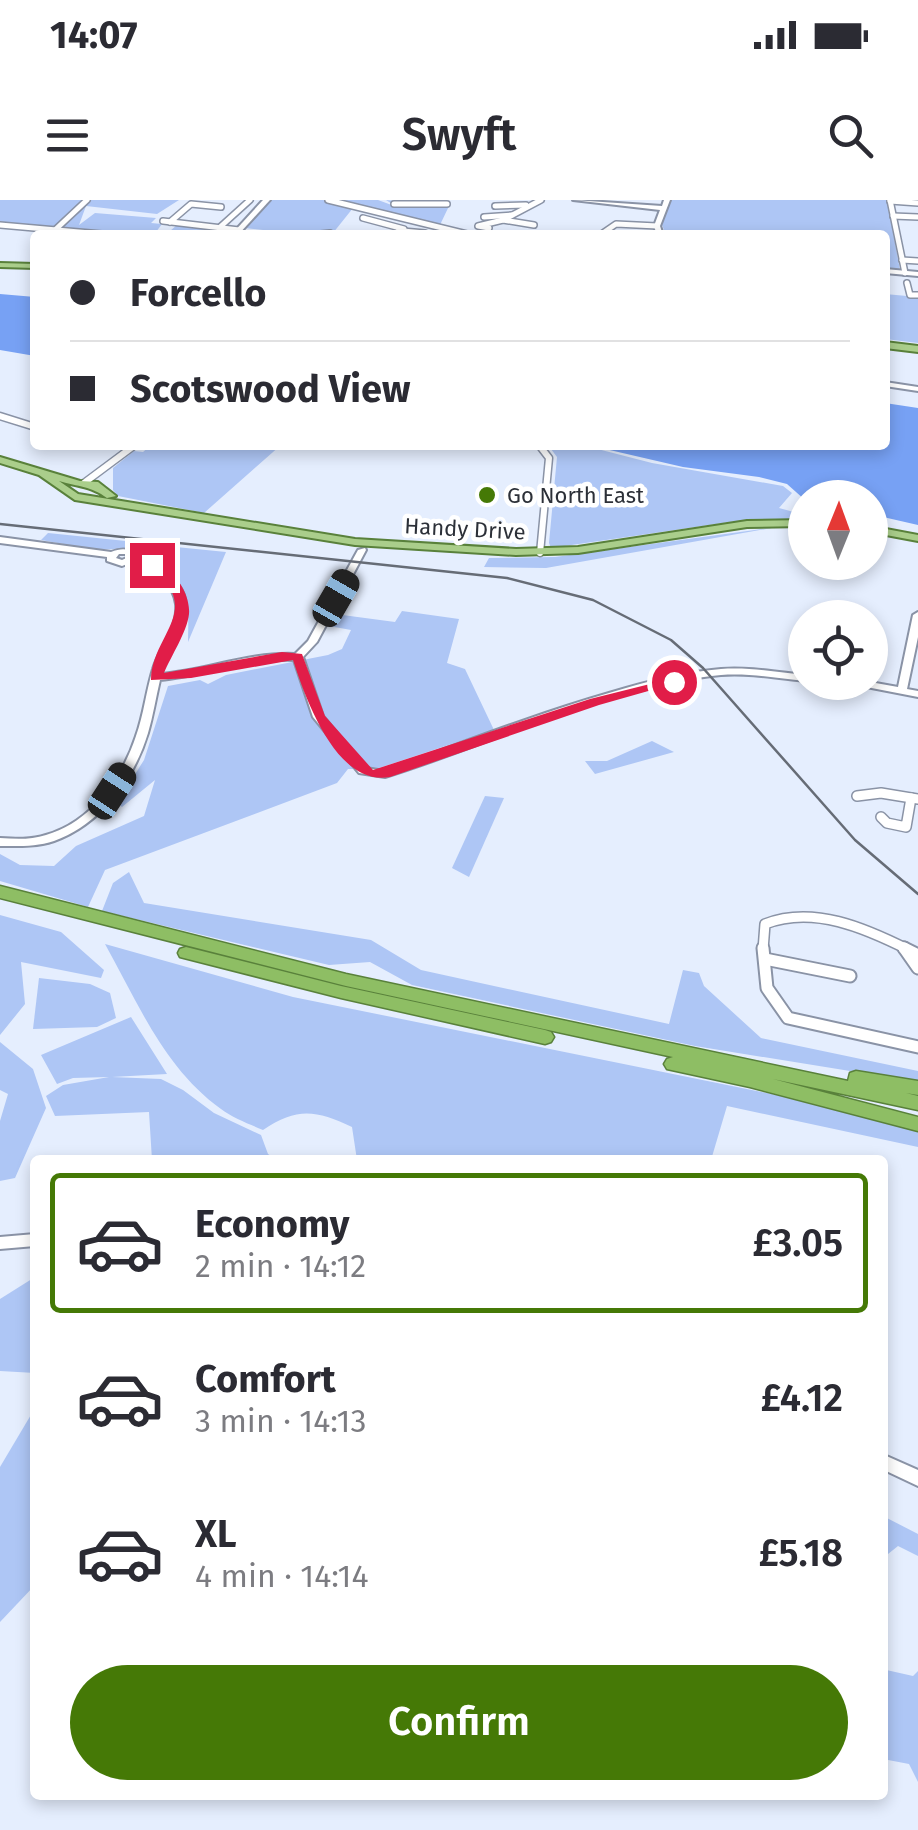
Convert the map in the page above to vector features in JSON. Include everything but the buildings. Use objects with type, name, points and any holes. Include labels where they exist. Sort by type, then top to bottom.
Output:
[{"type":"highway","points":[[0,892],[346,980],[918,1113]]},
{"type":"highway","points":[[0,904],[341,992],[918,1102]]},
{"type":"highway","points":[[724,1068],[918,1088]]},
{"type":"highway","points":[[724,1068],[918,1124]]},
{"type":"main road","points":[[239,230],[267,200]]},
{"type":"main road","points":[[0,264],[30,264]]},
{"type":"main road","points":[[890,344],[918,347]]},
{"type":"main road","points":[[0,460],[96,491]]},
{"type":"main road","points":[[78,486],[75,497],[96,491]]},
{"type":"main road","name":"Handy Drive","points":[[96,491],[124,503],[364,543],[540,552],[736,526],[788,524]]},
{"type":"main road","points":[[888,532],[918,538]]},
{"type":"street","points":[[0,225],[55,230],[87,200]]},
{"type":"street","points":[[219,228],[250,200]]},
{"type":"street","points":[[328,200],[451,230]]},
{"type":"street","points":[[503,220],[541,200]]},
{"type":"street","points":[[576,200],[664,208]]},
{"type":"street","points":[[658,230],[667,200]]},
{"type":"street","points":[[904,272],[890,201],[918,203]]},
{"type":"street","points":[[906,202],[910,217]]},
{"type":"street","points":[[226,230],[202,230],[166,222],[191,204],[234,207]]},
{"type":"street","points":[[393,204],[446,204]]},
{"type":"street","points":[[202,230],[222,206]]},
{"type":"street","points":[[494,206],[528,206]]},
{"type":"street","points":[[484,217],[538,212]]},
{"type":"street","points":[[233,215],[250,217]]},
{"type":"street","points":[[893,216],[918,217]]},
{"type":"street","points":[[364,218],[403,230]]},
{"type":"street","points":[[489,228],[479,225],[503,220],[534,225]]},
{"type":"street","points":[[606,230],[630,222],[657,226]]},
{"type":"street","points":[[627,230],[630,222]]},
{"type":"street","points":[[902,260],[918,261]]},
{"type":"street","points":[[890,271],[918,274]]},
{"type":"street","points":[[908,282],[914,295]]},
{"type":"street","points":[[890,385],[918,389]]},
{"type":"street","points":[[0,416],[30,426]]},
{"type":"street","points":[[78,486],[130,450]]},
{"type":"street","points":[[540,552],[549,458],[543,450]]},
{"type":"street","points":[[96,491],[106,469]]},
{"type":"street","points":[[0,540],[111,555],[110,560],[116,563],[134,558],[169,576],[180,598],[182,614],[156,677],[137,747],[90,818],[60,837],[25,844],[0,842]]},
{"type":"street","points":[[298,657],[312,642],[362,550]]},
{"type":"street","points":[[902,690],[918,615]]},
{"type":"street","points":[[156,677],[282,656],[298,657]]},
{"type":"street","points":[[298,657],[318,717],[364,771],[385,774],[594,702],[703,675],[726,672],[788,677]]},
{"type":"street","points":[[888,688],[918,694]]},
{"type":"street","points":[[857,796],[881,792],[914,799],[906,827],[886,823],[881,818]]},
{"type":"street","points":[[918,955],[875,932],[780,915],[765,924],[766,993],[772,1006],[788,1018],[918,1047]]},
{"type":"street","points":[[903,948],[918,968]]},
{"type":"street","points":[[765,958],[850,976]]},
{"type":"street","points":[[0,1243],[30,1240]]},
{"type":"street","points":[[888,1464],[918,1478]]},
{"type":"shaded area","points":[[0,200],[83,200],[53,228],[0,224]]},
{"type":"shaded area","points":[[90,200],[179,200],[157,214],[86,206],[79,225],[95,213],[156,218],[151,223],[162,224],[158,230],[62,228]]},
{"type":"shaded area","points":[[271,200],[323,200],[353,208],[335,230],[245,228]]},
{"type":"shaded area","points":[[330,200],[378,200],[397,207],[386,200],[449,206],[439,227]]},
{"type":"shaded area","points":[[670,200],[887,200],[900,270],[890,269],[890,230],[664,230]]},
{"type":"shaded area","points":[[177,225],[224,230],[171,230]]},
{"type":"shaded area","points":[[890,294],[918,297],[918,343],[890,340]]},
{"type":"shaded area","points":[[275,450],[204,513],[118,496],[113,490],[113,468],[134,451]]},
{"type":"shaded area","points":[[552,450],[601,450],[788,490],[788,498],[779,508],[788,510],[788,520],[737,521],[551,548],[557,457]]},
{"type":"shaded area","points":[[777,527],[546,568],[484,567],[489,558],[555,557]]},
{"type":"shaded area","points":[[48,533],[165,545],[153,562],[130,548],[97,550],[41,540]]},
{"type":"shaded area","points":[[176,547],[226,552],[188,642],[183,592],[163,568]]},
{"type":"shaded area","points":[[402,611],[459,619],[447,663],[465,669],[494,730],[376,769],[348,769],[337,783],[105,870],[88,907],[0,881],[0,854],[20,865],[54,866],[76,846],[144,816],[155,780],[122,807],[117,803],[144,760],[168,686],[200,680],[208,684],[226,675],[328,655],[342,649],[351,630],[329,626],[335,614],[395,622]]},
{"type":"shaded area","points":[[652,741],[674,752],[595,774],[585,761],[607,761]]},
{"type":"shaded area","points":[[485,796],[504,798],[469,877],[452,868]]},
{"type":"shaded area","points":[[129,872],[144,903],[371,940],[421,970],[669,1024],[683,970],[699,973],[704,986],[761,1038],[918,1071],[918,1082],[695,1046],[412,985],[370,962],[329,965],[102,911],[113,883]]},
{"type":"shaded area","points":[[0,915],[61,932],[104,970],[101,978],[21,962],[25,1004],[0,1035]]},
{"type":"shaded area","points":[[105,944],[293,997],[811,1102],[918,1130],[918,1147],[727,1106],[712,1155],[356,1155],[352,1127],[339,1121],[317,1114],[297,1114],[263,1130],[226,1112],[183,1074],[154,1033]]},
{"type":"shaded area","points":[[39,978],[90,984],[110,993],[116,1018],[97,1027],[33,1029]]},
{"type":"shaded area","points":[[131,1017],[167,1074],[112,1077],[161,1079],[214,1113],[261,1135],[270,1155],[152,1155],[149,1112],[55,1116],[46,1096],[63,1085],[109,1077],[73,1078],[57,1084],[41,1055]]},
{"type":"shaded area","points":[[0,1042],[33,1069],[46,1108],[15,1178],[0,1181],[0,1121],[8,1094],[0,1090]]},
{"type":"shaded area","points":[[30,1280],[30,1373],[0,1371],[0,1299]]},
{"type":"shaded area","points":[[30,1416],[30,1590],[0,1622],[0,1467]]},
{"type":"shaded area","points":[[888,1519],[918,1534],[918,1556],[898,1546],[888,1554]]},
{"type":"shaded area","points":[[888,1670],[913,1676],[918,1671],[918,1782],[909,1764],[888,1760]]},
{"type":"water","points":[[0,294],[30,297],[30,355],[0,350]]},
{"type":"water","points":[[890,404],[918,408],[918,525],[888,518],[888,480],[788,480],[788,485],[683,467],[610,450],[890,450]]},
{"type":"railway","points":[[0,524],[507,578],[593,600],[671,640],[703,668],[855,840],[918,894]]},
{"type":"place","name":"Go North East","points":[[487,495]]},
{"type":"route","points":[[152,565],[169,576],[179,595],[182,614],[156,677],[282,656],[298,657],[318,717],[371,775],[385,774],[594,702],[674,682]]}]
